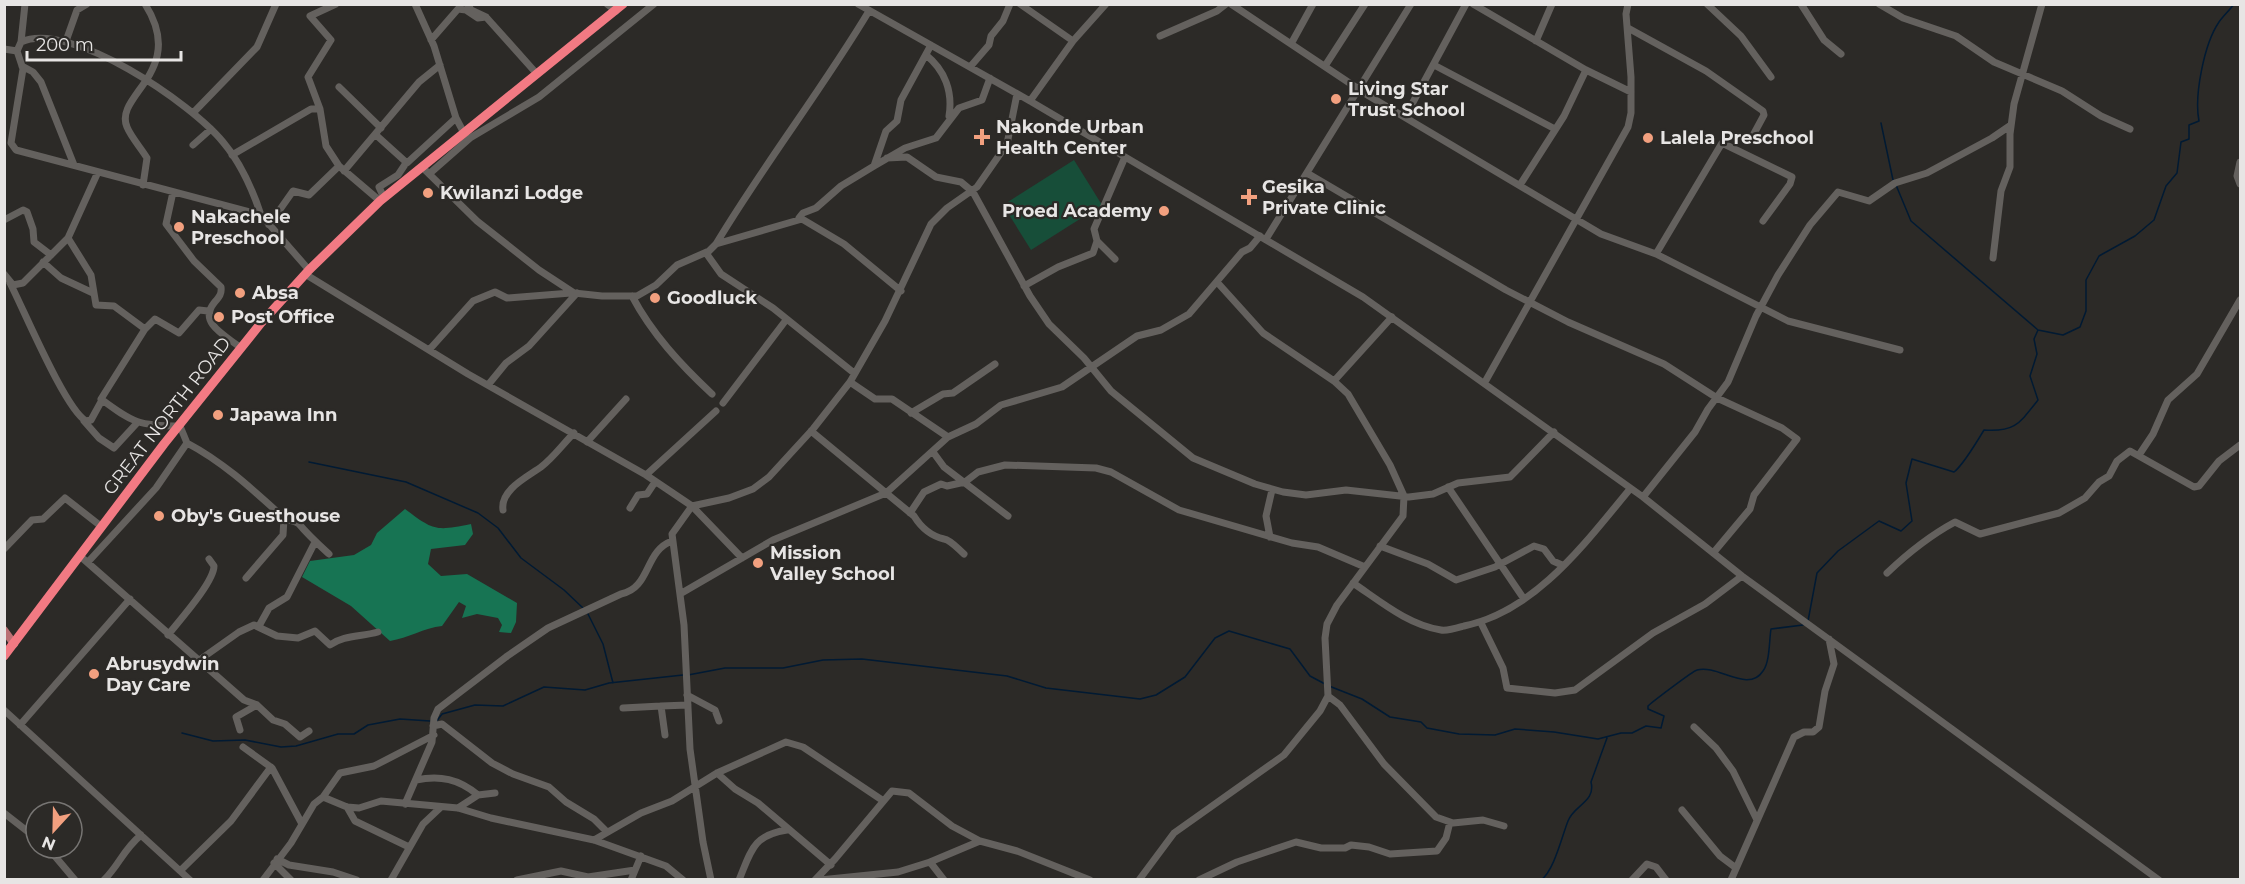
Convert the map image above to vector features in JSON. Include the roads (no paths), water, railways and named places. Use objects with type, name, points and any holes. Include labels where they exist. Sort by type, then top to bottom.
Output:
[{"type":"highway","name":"GREAT NORTH ROAD","points":[[4,656],[241,348],[307,272],[382,200],[401,178],[422,167],[615,7]]},
{"type":"main road","points":[[4,630],[14,644]]},
{"type":"street","points":[[25,4],[21,42],[17,51],[22,66],[11,143],[22,153],[261,215]]},
{"type":"street","points":[[66,41],[77,10],[87,4]]},
{"type":"street","points":[[143,185],[147,158],[127,127],[126,116],[131,101],[147,81],[159,53],[160,38],[156,22],[145,4]]},
{"type":"street","points":[[193,113],[257,47],[276,4]]},
{"type":"street","points":[[336,4],[310,16],[331,40],[308,77],[320,109],[324,142],[342,168],[382,200]]},
{"type":"street","points":[[415,4],[431,40],[456,118],[464,133]]},
{"type":"street","points":[[468,4],[471,10],[486,17],[537,74]]},
{"type":"street","points":[[429,174],[470,138],[539,97],[654,4]]},
{"type":"street","points":[[858,4],[1263,237],[1392,317],[1451,362],[1485,382],[1643,497],[1742,576],[2159,879]]},
{"type":"street","points":[[970,67],[989,45],[991,36],[1003,21],[1010,4]]},
{"type":"street","points":[[1020,4],[1073,41]]},
{"type":"street","points":[[1030,101],[1073,41],[1106,4]]},
{"type":"street","points":[[1161,36],[1217,11],[1226,4]]},
{"type":"street","points":[[1231,4],[1405,117],[1601,234],[1656,254],[1788,321],[1900,350]]},
{"type":"street","points":[[1291,44],[1313,4]]},
{"type":"street","points":[[1325,66],[1365,4]]},
{"type":"street","points":[[680,594],[773,540],[886,493],[948,437],[976,424],[1001,405],[1062,387],[1137,336],[1161,330],[1189,314],[1242,252],[1263,237],[1307,173],[1411,4]]},
{"type":"street","points":[[1405,117],[1466,4]]},
{"type":"street","points":[[1473,4],[1586,70],[1631,92]]},
{"type":"street","points":[[1536,41],[1552,4]]},
{"type":"street","points":[[1485,382],[1628,127],[1631,92],[1628,4]]},
{"type":"street","points":[[1707,4],[1741,36],[1771,77]]},
{"type":"street","points":[[1801,4],[1824,40],[1841,54]]},
{"type":"street","points":[[1993,258],[2001,191],[2010,167],[2011,124],[2042,4]]},
{"type":"street","points":[[1882,5],[1903,18],[1956,36],[1994,62],[2062,91],[2107,119],[2130,129]]},
{"type":"street","points":[[431,40],[458,9],[466,10],[478,18],[486,17]]},
{"type":"street","points":[[429,350],[474,300],[495,292],[507,297],[575,293],[632,296],[646,292],[677,265],[706,253],[716,244],[777,149],[808,108],[869,11]]},
{"type":"street","points":[[1628,28],[1706,71],[1763,111],[1764,115],[1752,139]]},
{"type":"street","points":[[21,42],[31,38],[66,41],[105,57],[147,81],[193,113],[211,129],[232,155],[255,196],[261,215],[307,272],[429,350],[646,475],[692,506],[742,558]]},
{"type":"street","points":[[874,165],[886,131],[897,121],[901,100],[931,45]]},
{"type":"street","points":[[4,49],[17,51]]},
{"type":"street","points":[[926,55],[936,64],[950,91],[948,121]]},
{"type":"street","points":[[269,225],[292,191],[309,195],[342,168],[376,135],[420,82],[440,65]]},
{"type":"street","points":[[1434,65],[1555,129]]},
{"type":"street","points":[[22,66],[33,72],[41,81],[74,165]]},
{"type":"street","points":[[1520,185],[1555,129],[1586,70]]},
{"type":"street","points":[[716,244],[799,218],[803,213],[816,208],[841,186],[874,165],[908,147],[934,140],[958,108],[982,100],[990,78]]},
{"type":"street","points":[[339,87],[381,128]]},
{"type":"street","points":[[711,879],[703,842],[697,786],[689,743],[687,680],[680,594],[672,540],[674,530],[692,506],[729,498],[753,489],[769,477],[812,431],[850,382],[901,291],[931,224],[947,208],[973,192],[1009,140],[1017,94]]},
{"type":"street","points":[[232,155],[311,110],[320,109]]},
{"type":"street","points":[[401,178],[406,164],[456,118]]},
{"type":"street","points":[[1643,497],[1691,439],[1739,358],[1761,306],[1792,252],[1838,192],[1869,201],[1895,183],[1927,173],[1992,138],[2011,124]]},
{"type":"street","points":[[194,145],[211,129]]},
{"type":"street","points":[[376,135],[406,164]]},
{"type":"street","points":[[432,140],[441,151]]},
{"type":"street","points":[[1656,254],[1699,177],[1722,143],[1792,177],[1790,184],[1763,221]]},
{"type":"street","points":[[887,158],[907,157],[936,177],[961,182],[973,192],[1024,286],[1050,324],[1092,366],[1111,391],[1193,458],[1272,490],[1306,495],[1346,490],[1404,496],[1433,494],[1466,482],[1510,477],[1554,432]]},
{"type":"street","points":[[1024,286],[1058,267],[1093,253],[1097,241],[1095,225],[1125,157]]},
{"type":"street","points":[[2241,162],[2237,176],[2241,184]]},
{"type":"street","points":[[422,167],[477,221],[539,270],[575,293]]},
{"type":"street","points":[[10,283],[23,283],[68,238],[99,172]]},
{"type":"street","points":[[1307,173],[1568,322],[1656,359],[1717,398],[1782,428],[1797,439],[1754,495],[1750,509],[1714,552]]},
{"type":"street","points":[[173,192],[166,224],[194,261],[222,289],[220,296],[208,311],[207,317],[210,324],[241,348]]},
{"type":"street","points":[[4,220],[23,210],[27,212],[33,229],[34,242],[51,255]]},
{"type":"street","points":[[799,218],[835,237],[901,291]]},
{"type":"street","points":[[68,238],[91,275],[97,306],[114,306],[145,329]]},
{"type":"street","points":[[1097,241],[1115,259]]},
{"type":"street","points":[[706,253],[721,274],[786,320],[854,373]]},
{"type":"street","points":[[43,262],[61,278],[93,293]]},
{"type":"street","points":[[4,274],[66,396],[99,438],[114,448],[137,423]]},
{"type":"street","points":[[1139,879],[1174,833],[1284,755],[1320,711],[1328,689],[1325,632],[1337,604],[1400,522],[1404,496],[1390,465],[1357,407],[1334,381],[1263,333],[1217,282]]},
{"type":"street","points":[[488,385],[506,363],[529,346],[575,293]]},
{"type":"street","points":[[632,296],[651,329],[678,362],[712,394]]},
{"type":"street","points":[[2139,455],[2153,434],[2168,400],[2197,374],[2241,300]]},
{"type":"street","points":[[83,420],[91,420],[102,400],[102,394],[145,329],[155,320],[179,333],[199,310],[208,311]]},
{"type":"street","points":[[1334,381],[1392,317]]},
{"type":"street","points":[[723,404],[786,320]]},
{"type":"street","points":[[911,413],[943,394],[953,393],[995,364]]},
{"type":"street","points":[[850,382],[874,398],[892,399],[948,437]]},
{"type":"street","points":[[587,442],[626,399]]},
{"type":"street","points":[[102,400],[137,423],[180,426],[187,443],[216,460],[284,518],[298,523],[329,554]]},
{"type":"street","points":[[646,475],[716,411]]},
{"type":"street","points":[[812,431],[910,513],[922,528],[937,539],[947,540],[964,554]]},
{"type":"street","points":[[503,510],[504,499],[523,478],[542,467],[574,433]]},
{"type":"street","points":[[88,562],[156,488],[187,443]]},
{"type":"street","points":[[1887,573],[1910,555],[1923,539],[1955,522],[1980,534],[2058,513],[2079,502],[2098,482],[2109,476],[2123,454],[2130,451],[2186,484],[2199,486],[2219,461],[2241,445]]},
{"type":"street","points":[[933,452],[944,467],[1008,516]]},
{"type":"street","points":[[910,513],[927,490],[941,484],[947,486],[965,482],[978,472],[1005,465],[1096,468],[1111,472],[1179,510],[1270,537],[1318,547],[1365,567]]},
{"type":"street","points":[[630,508],[638,495],[646,494],[655,482]]},
{"type":"street","points":[[1448,487],[1524,600]]},
{"type":"street","points":[[1353,583],[1397,614],[1441,630],[1481,622],[1524,600],[1547,582],[1594,533],[1630,489]]},
{"type":"street","points":[[1270,537],[1266,516],[1272,490]]},
{"type":"street","points":[[4,549],[32,520],[43,519],[65,498],[102,527]]},
{"type":"street","points":[[246,578],[283,535],[284,518]]},
{"type":"street","points":[[405,804],[434,735],[433,726],[438,709],[548,628],[636,588],[646,575],[657,551],[672,540]]},
{"type":"street","points":[[259,626],[268,608],[287,597],[315,542]]},
{"type":"street","points":[[1380,546],[1428,564],[1456,580],[1501,564],[1534,546],[1544,549],[1553,561],[1562,565]]},
{"type":"street","points":[[80,556],[244,700],[257,705],[273,720],[285,724],[300,737],[309,731]]},
{"type":"street","points":[[168,635],[198,598],[213,574],[214,566],[209,559]]},
{"type":"street","points":[[1481,622],[1503,668],[1507,688],[1555,693],[1575,690],[1653,633],[1705,604],[1742,576]]},
{"type":"street","points":[[21,725],[130,599]]},
{"type":"street","points":[[198,661],[239,632],[259,626],[278,636],[296,638],[315,631],[330,645],[341,638],[361,637],[378,632]]},
{"type":"street","points":[[1731,879],[1794,737],[1804,732],[1813,732],[1819,727],[1825,691],[1834,664],[1830,639]]},
{"type":"street","points":[[1328,689],[1384,764],[1436,817],[1450,822],[1483,820],[1504,826]]},
{"type":"street","points":[[687,695],[714,710],[719,721]]},
{"type":"street","points":[[240,730],[236,717],[257,705]]},
{"type":"street","points":[[622,708],[688,705]]},
{"type":"street","points":[[661,706],[664,735]]},
{"type":"street","points":[[4,710],[190,879]]},
{"type":"street","points":[[433,726],[442,724],[492,763],[513,774],[549,787],[566,802],[594,819],[607,832]]},
{"type":"street","points":[[1694,727],[1716,748],[1732,771],[1757,820]]},
{"type":"street","points":[[263,879],[291,843],[314,804],[323,797],[339,774],[374,766],[434,735]]},
{"type":"street","points":[[594,840],[697,786],[717,773],[778,744],[791,742],[824,760],[882,800]]},
{"type":"street","points":[[243,747],[271,767],[302,824]]},
{"type":"street","points":[[180,870],[231,821],[271,767]]},
{"type":"street","points":[[717,773],[735,789],[758,802],[787,830],[831,865]]},
{"type":"street","points":[[416,780],[440,777],[464,785],[478,795]]},
{"type":"street","points":[[815,879],[831,865],[882,800],[892,791],[909,793],[952,826],[980,841],[1017,851],[1090,879]]},
{"type":"street","points":[[458,808],[478,795],[495,793]]},
{"type":"street","points":[[323,797],[347,807],[359,808],[381,801],[458,808],[491,818],[594,840],[668,867],[683,879]]},
{"type":"street","points":[[347,807],[355,820],[409,847]]},
{"type":"street","points":[[391,879],[423,824],[440,808]]},
{"type":"street","points":[[1682,810],[1720,856],[1736,868]]},
{"type":"street","points":[[4,813],[24,829]]},
{"type":"street","points":[[1199,879],[1237,862],[1296,842],[1321,848],[1345,848],[1351,845],[1369,847],[1390,854],[1437,851],[1446,838],[1450,822]]},
{"type":"street","points":[[739,879],[760,839],[769,834],[787,830]]},
{"type":"street","points":[[104,879],[121,863],[123,852],[141,835]]},
{"type":"street","points":[[820,879],[898,872],[930,862],[980,841]]},
{"type":"street","points":[[631,879],[641,856]]},
{"type":"street","points":[[58,860],[75,879]]},
{"type":"street","points":[[276,861],[342,878],[357,879]]},
{"type":"street","points":[[276,861],[291,879]]},
{"type":"street","points":[[930,862],[944,879]]},
{"type":"street","points":[[1632,879],[1647,864],[1656,867],[1666,879]]},
{"type":"street","points":[[517,879],[561,871],[579,878],[635,870]]},
{"type":"waterway","points":[[1808,621],[1817,573],[1838,551],[1879,521],[1901,531],[1912,521],[1906,483],[1912,459],[1954,472],[1984,430],[2003,430],[2016,425],[2038,400],[2030,376],[2037,354],[2034,339],[2038,330],[2063,335],[2080,327],[2086,311],[2086,280],[2099,256],[2135,236],[2154,220],[2166,186],[2177,173],[2181,142],[2189,139],[2189,125],[2199,121],[2199,84],[2209,43],[2219,22],[2234,4]]},
{"type":"waterway","points":[[1881,123],[1893,180]]},
{"type":"waterway","points":[[1896,185],[1911,221],[2038,330]]},
{"type":"waterway","points":[[309,462],[406,482],[478,513],[498,528],[521,558],[564,590],[583,608]]},
{"type":"waterway","points":[[588,614],[603,644],[613,683]]},
{"type":"waterway","points":[[1329,686],[1362,699],[1390,717],[1421,722],[1427,728],[1459,734],[1495,735],[1515,729],[1598,739],[1621,733],[1632,733],[1646,726],[1661,728],[1664,716],[1648,709],[1648,706],[1697,670],[1705,669],[1749,680],[1757,677],[1767,662],[1771,629],[1803,625]]},
{"type":"waterway","points":[[688,675],[725,668],[783,668],[823,660],[862,659],[1007,676],[1046,688],[1140,699],[1156,695],[1185,677],[1215,638],[1229,631],[1290,649],[1310,676],[1325,684]]},
{"type":"waterway","points":[[436,722],[442,714],[475,705],[503,706],[544,687],[585,690],[609,683],[683,675]]},
{"type":"waterway","points":[[182,733],[213,741],[245,740],[281,747],[296,746],[338,734],[354,734],[368,725],[400,719],[430,721]]},
{"type":"waterway","points":[[1541,880],[1554,861],[1568,821],[1588,799],[1592,789],[1591,782],[1607,738]]},
{"type":"place","name":"Living Star Trust School","points":[[1336,99]]},
{"type":"place","name":"Nakonde Urban Health Center","points":[[982,137]]},
{"type":"place","name":"Lalela Preschool","points":[[1648,138]]},
{"type":"place","name":"Kwilanzi Lodge","points":[[428,193]]},
{"type":"place","name":"Gesika Private Clinic","points":[[1249,197]]},
{"type":"place","name":"Proed Academy","points":[[1164,211]]},
{"type":"place","name":"Nakachele Preschool","points":[[179,227]]},
{"type":"place","name":"Absa","points":[[240,293]]},
{"type":"place","name":"Goodluck","points":[[655,298]]},
{"type":"place","name":"Post Office","points":[[219,317]]},
{"type":"place","name":"Japawa Inn","points":[[218,415]]},
{"type":"place","name":"Oby's Guesthouse","points":[[159,516]]},
{"type":"place","name":"Mission Valley School","points":[[758,563]]},
{"type":"place","name":"Abrusydwin Day Care","points":[[94,674]]}]
